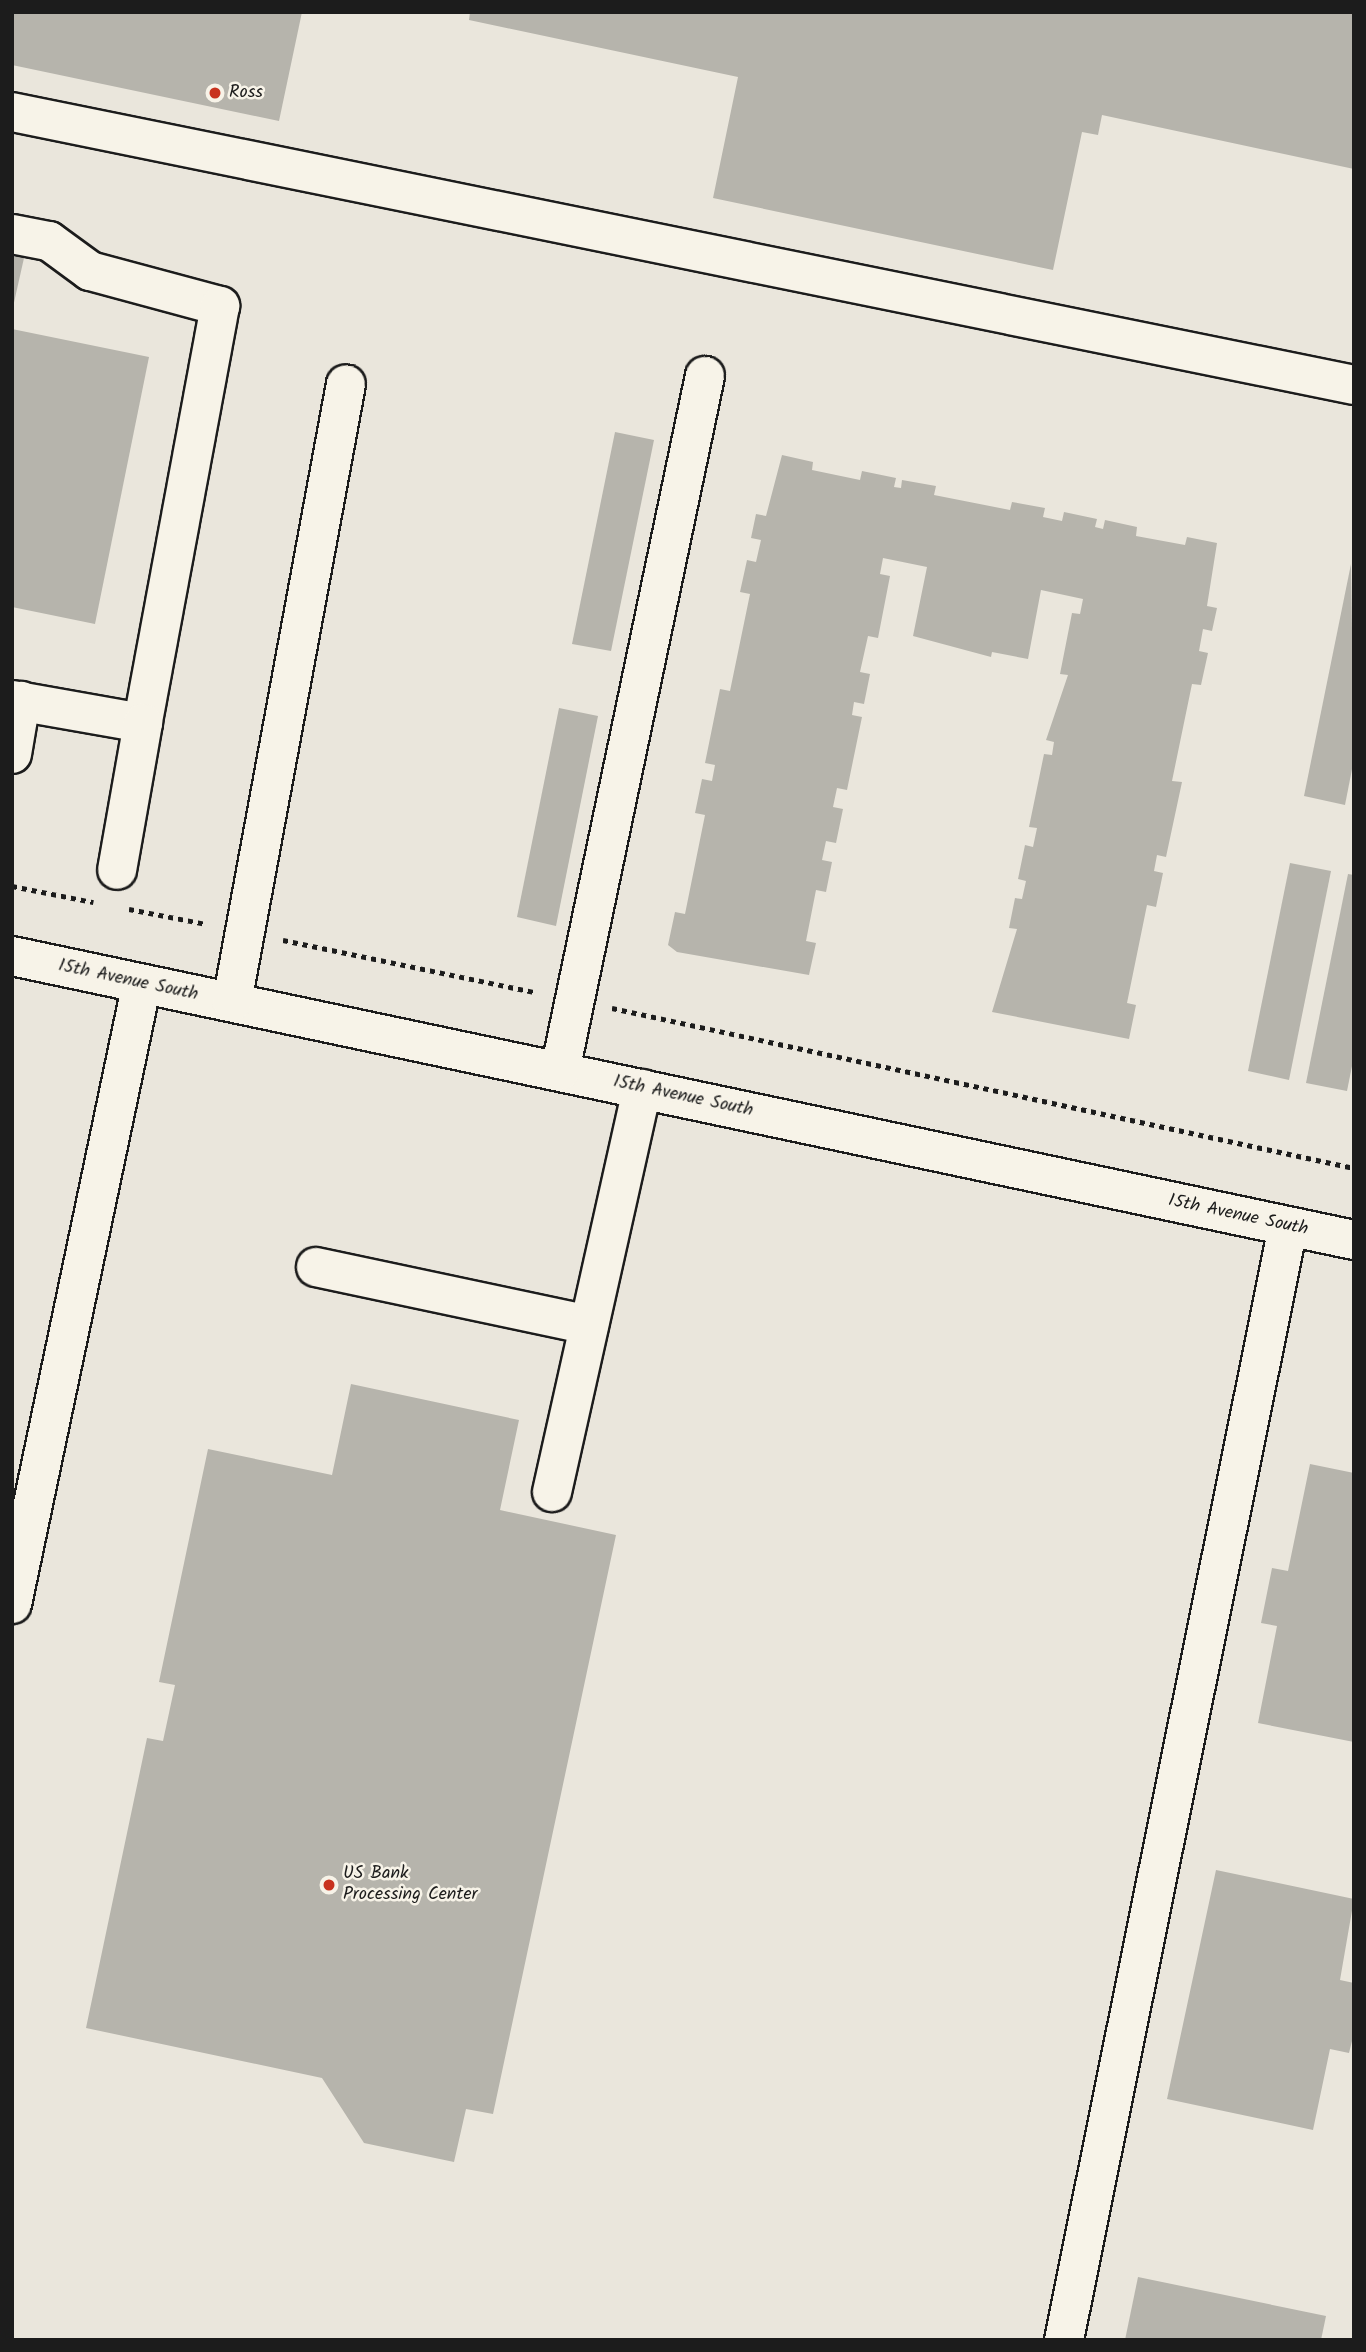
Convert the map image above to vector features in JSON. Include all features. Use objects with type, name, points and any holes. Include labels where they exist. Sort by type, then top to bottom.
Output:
[{"type":"street","points":[[12,112],[1354,386]]},
{"type":"street","points":[[12,234],[49,241],[90,271],[220,306],[117,870]]},
{"type":"street","points":[[560,1071],[705,376]]},
{"type":"street","points":[[232,1002],[346,384]]},
{"type":"street","points":[[12,754],[16,700],[143,723]]},
{"type":"street","name":"15th Avenue South","points":[[12,957],[1354,1240]]},
{"type":"street","points":[[12,1604],[142,984]]},
{"type":"street","points":[[552,1492],[642,1089]]},
{"type":"street","points":[[1064,2340],[1288,1227]]},
{"type":"street","points":[[316,1266],[589,1325]]},
{"type":"path","points":[[245,932],[575,1000],[1354,1168]]},
{"type":"building","name":"Ross","points":[[12,12],[302,12],[279,121],[12,65]]},
{"type":"building","points":[[470,12],[1354,12],[1354,169],[1102,115],[1098,135],[1082,132],[1053,270],[713,198],[738,77],[469,20]]},
{"type":"building","points":[[12,256],[24,258],[13,307],[12,307]]},
{"type":"building","points":[[12,329],[149,357],[95,624],[12,607]]},
{"type":"building","points":[[615,432],[654,440],[611,651],[572,644]]},
{"type":"building","points":[[782,455],[813,462],[812,470],[860,480],[862,471],[896,478],[894,487],[901,488],[902,480],[936,486],[934,495],[1010,510],[1012,502],[1045,508],[1043,517],[1062,521],[1064,512],[1097,519],[1095,527],[1103,529],[1105,520],[1137,527],[1136,536],[1185,545],[1187,537],[1217,543],[1207,606],[1217,608],[1212,631],[1203,629],[1199,651],[1208,653],[1201,685],[1192,684],[1172,781],[1182,782],[1166,857],[1157,855],[1154,871],[1163,873],[1156,907],[1147,905],[1127,1003],[1136,1005],[1129,1039],[992,1012],[1017,929],[1009,928],[1015,898],[1022,899],[1026,881],[1018,879],[1025,845],[1033,847],[1037,828],[1029,827],[1044,754],[1052,755],[1054,742],[1046,740],[1068,675],[1060,674],[1072,613],[1080,614],[1083,599],[1041,590],[1028,659],[992,652],[991,657],[913,636],[927,567],[883,558],[880,574],[890,576],[878,638],[868,636],[860,672],[870,674],[864,704],[854,702],[852,715],[862,717],[847,790],[837,788],[833,807],[843,809],[836,843],[826,841],[822,860],[832,862],[826,892],[816,890],[806,941],[816,943],[809,975],[677,952],[668,945],[675,912],[685,914],[705,815],[695,813],[702,779],[712,781],[715,765],[705,763],[720,689],[730,691],[750,594],[740,592],[747,560],[756,562],[761,540],[751,538],[756,514],[766,516]]},
{"type":"building","points":[[1351,564],[1354,759],[1345,805],[1304,796]]},
{"type":"building","points":[[559,708],[598,716],[556,926],[517,917]]},
{"type":"building","points":[[1290,863],[1331,871],[1289,1080],[1248,1071]]},
{"type":"building","points":[[1348,874],[1354,875],[1354,1056],[1347,1091],[1306,1083]]},
{"type":"building","name":"US Bank Processing Center","points":[[351,1384],[519,1420],[500,1510],[616,1535],[493,2114],[466,2109],[454,2162],[364,2143],[322,2078],[86,2028],[147,1738],[163,1741],[175,1685],[159,1682],[208,1449],[332,1475]]},
{"type":"building","points":[[1310,1464],[1354,1473],[1354,1742],[1258,1723],[1277,1626],[1261,1623],[1272,1568],[1288,1571]]},
{"type":"building","points":[[1216,1870],[1354,1899],[1340,1980],[1354,1983],[1354,2033],[1349,2053],[1330,2049],[1313,2130],[1167,2099]]},
{"type":"building","points":[[1138,2277],[1326,2316],[1321,2340],[1125,2340]]},
{"type":"place","name":"Ross","points":[[215,93]]},
{"type":"place","name":"US Bank Processing Center","points":[[329,1885]]}]
